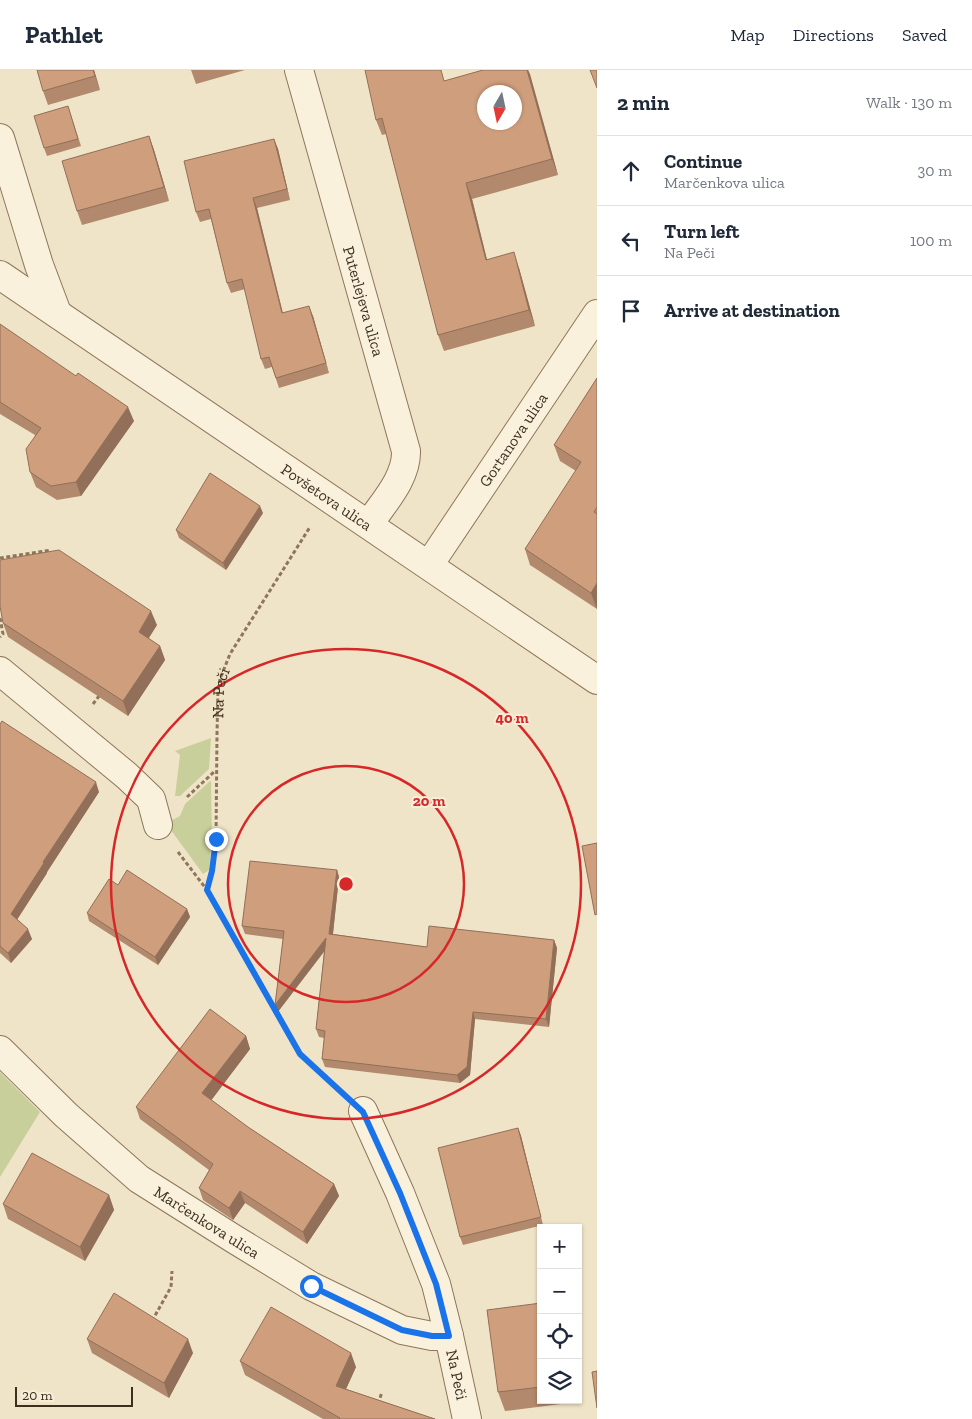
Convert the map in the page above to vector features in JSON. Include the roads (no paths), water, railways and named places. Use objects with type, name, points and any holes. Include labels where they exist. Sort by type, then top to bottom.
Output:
[{"type":"street","name":"Puterlejeva ulica","points":[[299,70],[406,452],[406,465],[402,475],[369,524]]},
{"type":"street","points":[[0,138],[39,265],[57,313]]},
{"type":"street","name":"Povšetova ulica","points":[[0,275],[597,680]]},
{"type":"street","name":"Gortanova ulica","points":[[428,565],[597,314]]},
{"type":"street","points":[[0,671],[127,776],[151,799],[158,825]]},
{"type":"street","name":"Marčenkova ulica","points":[[0,1050],[66,1115],[139,1178],[234,1239],[311,1286],[402,1330],[432,1336],[449,1336]]},
{"type":"street","name":"Na Peči","points":[[363,1112],[400,1193],[436,1284],[467,1419]]}]
